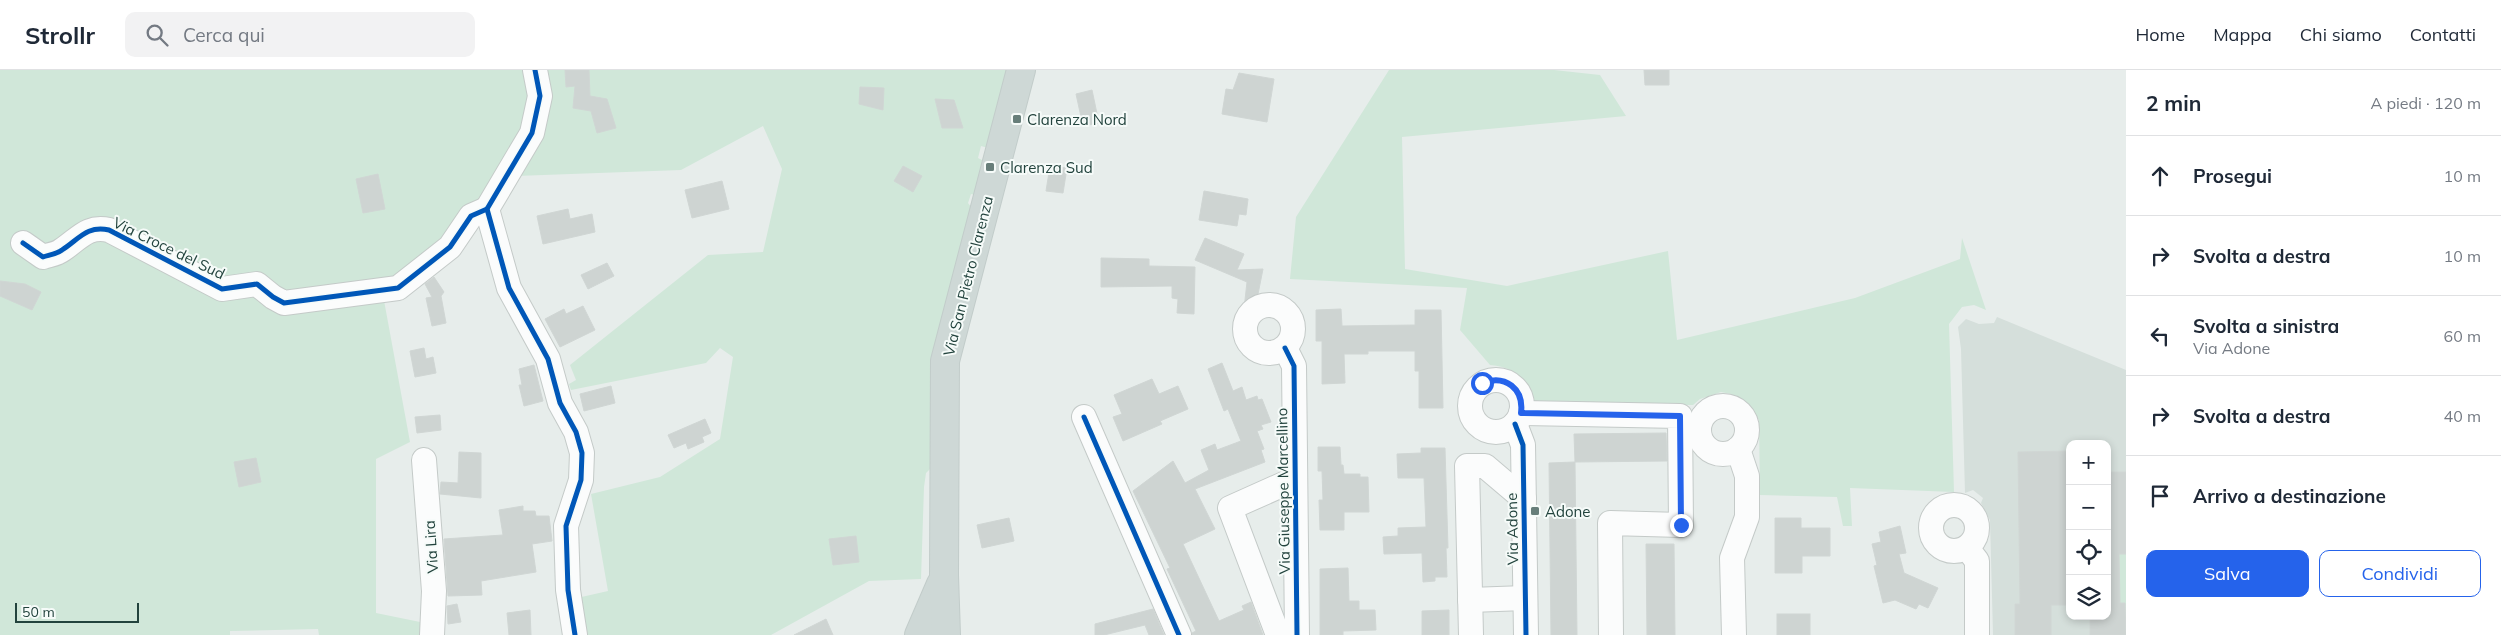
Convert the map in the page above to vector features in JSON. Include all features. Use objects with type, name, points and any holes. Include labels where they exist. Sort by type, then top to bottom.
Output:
[{"type":"main road","name":"Via San Pietro Clarenza","points":[[946,635],[944,575],[945,361],[1021,70]]},
{"type":"main road","points":[[919,635],[944,575]]},
{"type":"street","points":[[535,70],[540,96],[532,133],[488,209],[509,288],[548,359],[560,403],[576,432],[582,453],[581,480],[566,526],[568,590],[575,635]]},
{"type":"street","name":"Via Croce del Sud","points":[[23,243],[43,257],[60,252],[86,232],[98,228],[103,229],[222,289],[257,284],[273,298],[284,303],[398,288],[450,247],[472,216],[488,209]]},
{"type":"street","name":"Via Giuseppe Marcellino","points":[[1285,348],[1294,366],[1297,635]]},
{"type":"street","name":"Via Adone","points":[[1526,635],[1523,445],[1518,419],[1680,416],[1681,525],[1610,523],[1611,635]]},
{"type":"street","points":[[1084,417],[1179,635]]},
{"type":"street","points":[[1734,635],[1732,558],[1747,517],[1747,476],[1738,449]]},
{"type":"street","name":"Via Lira","points":[[424,460],[434,591],[432,635]]},
{"type":"street","points":[[1471,635],[1466,466],[1485,466],[1524,499]]},
{"type":"street","points":[[1278,635],[1230,508],[1295,479]]},
{"type":"street","points":[[1967,548],[1977,561],[1977,635]]},
{"type":"street","points":[[1470,600],[1525,598]]},
{"type":"shaded area","points":[[1997,317],[2126,370],[2126,554],[2120,554],[2120,603],[2125,603],[2126,635],[1993,635],[1990,520],[1981,503],[1983,498],[1973,490],[1965,493],[1961,349],[1958,327],[1966,319],[1979,324],[1994,323]]},
{"type":"green space","points":[[0,70],[529,70],[534,106],[484,201],[446,242],[383,295],[410,442],[376,459],[376,613],[425,623],[424,635],[319,635],[318,629],[230,631],[230,635],[0,635]]},
{"type":"green space","points":[[542,70],[1011,70],[992,149],[981,146],[978,158],[988,163],[979,196],[971,194],[968,203],[975,212],[935,464],[926,473],[924,487],[921,579],[869,581],[771,635],[582,635],[577,598],[608,591],[591,494],[660,477],[720,439],[733,357],[720,348],[706,363],[571,390],[569,384],[576,380],[570,365],[708,255],[763,252],[782,169],[763,126],[681,170],[516,176]]},
{"type":"green space","points":[[1389,70],[1554,70],[1600,75],[1626,116],[1402,137],[1405,269],[1507,286],[1668,251],[1677,340],[1855,298],[1960,259],[1962,238],[1986,310],[1974,305],[1962,307],[1949,324],[1954,492],[1850,488],[1852,526],[1843,526],[1837,497],[1760,495],[1759,420],[1751,408],[1731,394],[1721,392],[1700,399],[1693,405],[1532,404],[1524,381],[1507,368],[1490,365],[1460,330],[1467,288],[1290,279],[1296,217]]},
{"type":"green space","points":[[2119,554],[2126,554],[2126,635],[2125,603],[2120,603]]},
{"type":"building","points":[[565,70],[589,70],[590,96],[607,99],[616,128],[597,133],[591,111],[573,108],[575,86],[566,87]]},
{"type":"building","points":[[1644,70],[1669,70],[1669,85],[1645,85]]},
{"type":"building","points":[[1239,73],[1274,79],[1267,122],[1222,114],[1226,89],[1233,90]]},
{"type":"building","points":[[860,87],[884,88],[883,110],[859,104]]},
{"type":"building","points":[[1092,90],[1099,123],[1083,126],[1076,94]]},
{"type":"building","points":[[935,99],[954,100],[963,128],[942,128]]},
{"type":"building","points":[[903,166],[922,176],[913,192],[894,181]]},
{"type":"building","points":[[1050,166],[1067,168],[1063,193],[1046,191]]},
{"type":"building","points":[[378,174],[385,209],[363,213],[356,179]]},
{"type":"building","points":[[722,181],[729,209],[692,218],[685,190]]},
{"type":"building","points":[[1204,191],[1248,199],[1246,215],[1239,214],[1237,226],[1199,220]]},
{"type":"building","points":[[568,209],[570,219],[592,214],[595,232],[543,244],[537,216]]},
{"type":"building","points":[[1205,238],[1244,254],[1237,270],[1263,269],[1253,319],[1243,318],[1247,282],[1195,260]]},
{"type":"building","points":[[1101,258],[1149,259],[1149,266],[1195,267],[1194,314],[1177,313],[1178,299],[1172,298],[1172,286],[1101,287]]},
{"type":"building","points":[[607,263],[614,276],[588,289],[581,275]]},
{"type":"building","points":[[434,277],[444,292],[441,296],[446,323],[432,326],[426,298],[432,297],[425,284]]},
{"type":"building","points":[[0,281],[25,284],[41,292],[32,310],[0,296]]},
{"type":"building","points":[[583,306],[595,330],[560,347],[545,319],[564,309],[566,314]]},
{"type":"building","points":[[1341,309],[1342,326],[1415,325],[1415,310],[1441,310],[1443,408],[1419,408],[1419,371],[1415,371],[1415,351],[1368,351],[1368,354],[1344,354],[1345,383],[1322,384],[1322,341],[1316,341],[1316,310]]},
{"type":"building","points":[[424,348],[426,359],[433,357],[436,373],[415,377],[410,351]]},
{"type":"building","points":[[1222,363],[1233,391],[1242,387],[1246,400],[1257,396],[1258,400],[1262,399],[1271,422],[1261,425],[1263,429],[1257,431],[1264,449],[1261,450],[1265,462],[1195,489],[1215,529],[1183,544],[1219,621],[1244,610],[1242,606],[1251,602],[1263,635],[1192,635],[1196,631],[1167,569],[1170,568],[1133,491],[1173,461],[1185,483],[1209,470],[1201,450],[1215,444],[1217,450],[1241,441],[1228,409],[1224,411],[1208,369]]},
{"type":"building","points":[[534,365],[543,401],[524,406],[519,385],[522,385],[519,369]]},
{"type":"building","points":[[1152,379],[1159,394],[1178,386],[1188,409],[1160,421],[1162,424],[1123,441],[1113,417],[1122,414],[1114,395]]},
{"type":"building","points":[[611,386],[615,403],[584,411],[580,394]]},
{"type":"building","points":[[440,415],[441,430],[417,433],[415,417]]},
{"type":"building","points":[[705,419],[711,433],[702,437],[704,442],[688,449],[686,443],[674,448],[668,435]]},
{"type":"building","points":[[1666,433],[1667,461],[1575,462],[1574,434]]},
{"type":"building","points":[[1318,447],[1340,447],[1341,465],[1343,465],[1344,474],[1360,474],[1360,477],[1368,477],[1369,512],[1344,512],[1344,530],[1320,530],[1319,500],[1323,500],[1322,471],[1318,471]]},
{"type":"building","points":[[1421,448],[1445,448],[1448,548],[1446,548],[1447,577],[1435,577],[1435,581],[1423,582],[1422,553],[1384,554],[1383,537],[1398,536],[1398,528],[1426,527],[1424,478],[1398,478],[1397,454],[1421,453]]},
{"type":"building","points":[[2066,451],[2066,605],[2051,605],[2051,635],[2015,635],[2015,604],[2020,604],[2018,452]]},
{"type":"building","points":[[459,452],[481,453],[481,498],[440,494],[441,482],[458,483]]},
{"type":"building","points":[[256,458],[261,482],[239,487],[234,462]]},
{"type":"building","points":[[1575,462],[1577,635],[1551,635],[1549,463]]},
{"type":"building","points":[[2111,472],[2126,472],[2126,554],[2119,554],[2120,603],[2125,603],[2126,635],[2090,635],[2090,620],[2111,620]]},
{"type":"building","points":[[523,506],[523,511],[535,511],[536,516],[549,516],[552,541],[532,544],[536,572],[481,581],[482,595],[448,596],[444,539],[503,535],[499,510]]},
{"type":"building","points":[[1009,518],[1014,541],[982,548],[977,525]]},
{"type":"building","points":[[1775,518],[1801,518],[1801,528],[1830,528],[1830,556],[1802,556],[1802,573],[1775,573]]},
{"type":"building","points":[[1900,526],[1906,553],[1899,554],[1904,573],[1938,588],[1928,608],[1919,604],[1916,609],[1895,600],[1883,603],[1874,566],[1877,565],[1872,544],[1881,542],[1879,532]]},
{"type":"building","points":[[856,536],[859,562],[833,565],[829,539]]},
{"type":"building","points":[[1646,544],[1674,544],[1675,635],[1647,635]]},
{"type":"building","points":[[1348,568],[1349,601],[1359,601],[1359,610],[1375,610],[1376,630],[1343,631],[1343,635],[1320,635],[1320,569]]},
{"type":"building","points":[[457,604],[461,622],[448,624],[447,606]]},
{"type":"building","points":[[1153,609],[1164,635],[1149,635],[1145,625],[1104,635],[1095,635],[1095,624]]},
{"type":"building","points":[[530,610],[531,635],[509,635],[507,613]]},
{"type":"building","points":[[1449,610],[1449,635],[1422,635],[1422,611]]},
{"type":"building","points":[[1777,614],[1810,614],[1810,635],[1777,635]]},
{"type":"building","points":[[826,619],[833,635],[794,635]]},
{"type":"cycle path","points":[[535,70],[540,96],[532,133],[487,209],[509,288],[548,359],[560,403],[576,432],[582,453],[581,480],[566,526],[568,590],[575,635]]},
{"type":"cycle path","points":[[23,243],[43,257],[60,251],[89,231],[95,229],[109,230],[222,289],[257,284],[284,303],[398,288],[450,247],[471,216],[487,209]]},
{"type":"cycle path","points":[[1285,348],[1294,366],[1297,635]]},
{"type":"cycle path","points":[[1084,417],[1179,635]]},
{"type":"cycle path","points":[[1515,424],[1523,445],[1526,635]]},
{"type":"place","name":"Clarenza Nord","points":[[1017,119]]},
{"type":"place","name":"Clarenza Sud","points":[[990,167]]},
{"type":"place","name":"Adone","points":[[1535,511]]},
{"type":"route","points":[[1482,383],[1491,380],[1508,382],[1520,396],[1522,404],[1521,413],[1680,416],[1681,525]]}]
